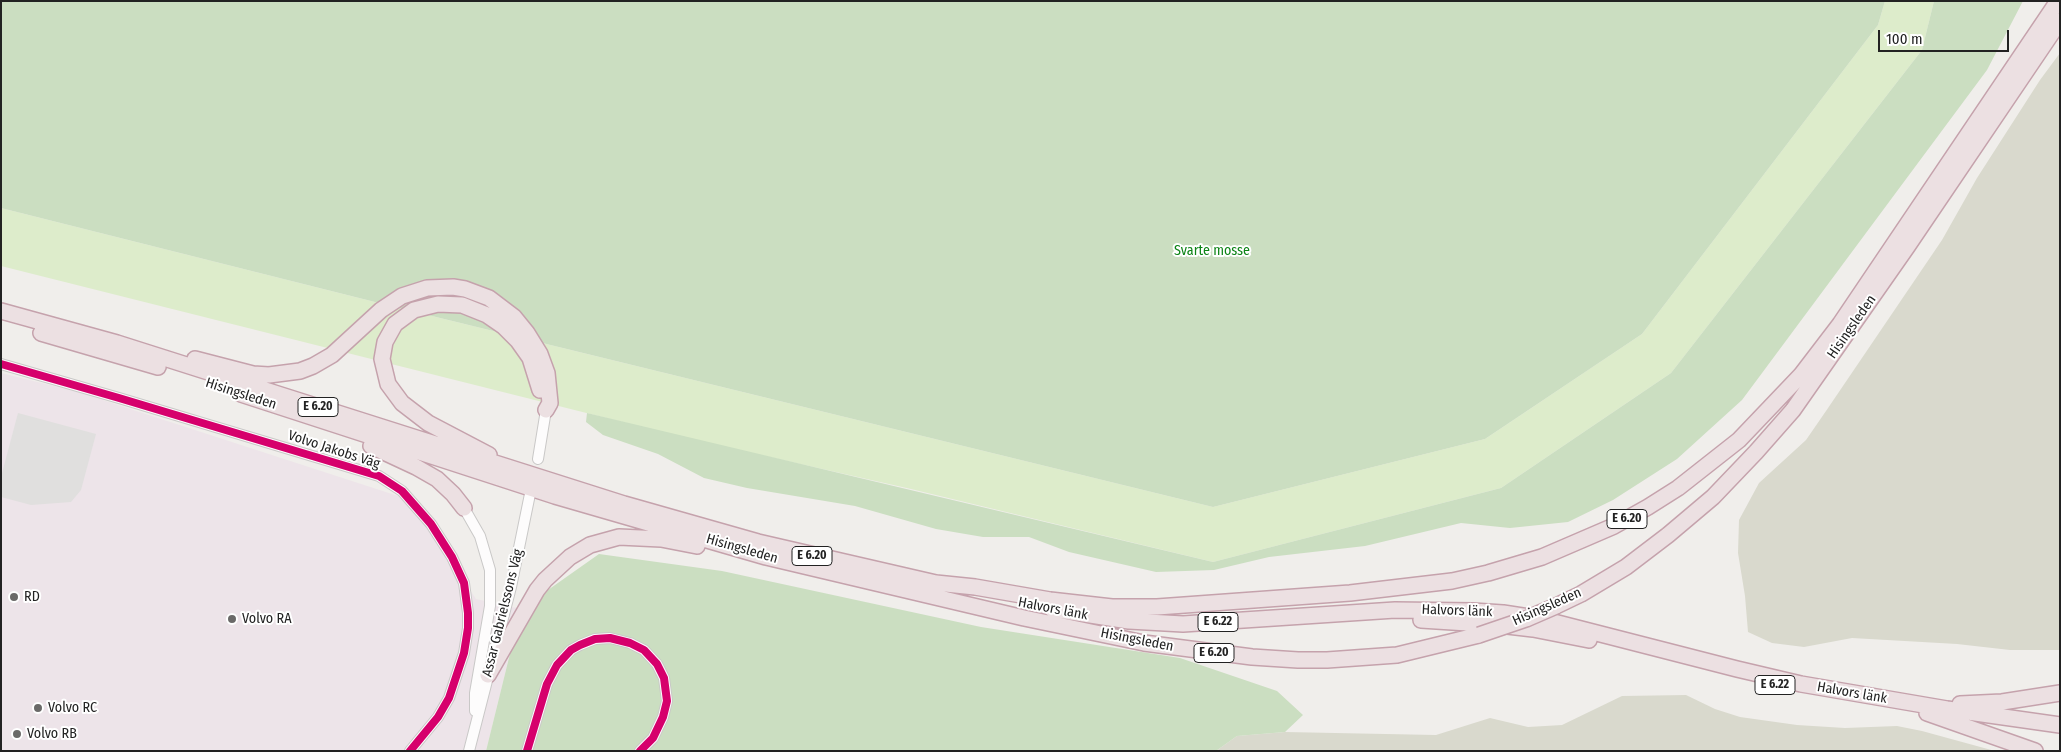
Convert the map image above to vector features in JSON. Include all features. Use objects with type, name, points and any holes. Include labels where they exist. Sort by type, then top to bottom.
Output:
[{"type":"highway","name":"Hisingsleden","points":[[1,311],[117,343],[519,472],[758,542],[936,583],[1112,607],[1157,607],[1249,602],[1380,590],[1452,581],[1542,557],[1614,526],[1648,508],[1715,460],[1739,440],[1801,375],[1840,324],[2058,1]]},
{"type":"highway","name":"Hisingsleden","points":[[1,321],[140,361],[555,496],[766,557],[860,580],[1024,618],[1195,651],[1298,660],[1397,654],[1479,635],[1556,606],[1581,594],[1626,567],[1668,536],[1713,496],[1793,410],[1907,247],[2060,21]]},
{"type":"highway","points":[[117,343],[130,340],[254,374],[286,373],[313,366],[327,359],[381,310],[402,296],[427,288],[440,286],[453,288],[489,298],[514,317],[527,333],[540,354],[546,374],[550,403],[546,410]]},
{"type":"highway","points":[[519,472],[428,423],[402,403],[388,384],[384,373],[382,359],[388,335],[400,320],[414,310],[427,306],[444,304],[462,305],[487,315],[511,333],[530,358],[546,410]]},
{"type":"highway","name":"E 6.20","points":[[300,413],[312,424],[357,440],[416,467],[445,486],[464,508]]},
{"type":"highway","points":[[488,675],[529,602],[545,580],[570,558],[590,545],[619,537],[636,537],[661,538],[733,552],[742,549]]},
{"type":"highway","name":"Halvors länk","points":[[936,583],[954,589],[1068,612],[1129,621],[1183,624],[1395,610],[1503,613],[1542,619],[1585,629],[1792,682],[1911,703],[2060,725]]},
{"type":"highway","name":"Halvors länk","points":[[1024,618],[1055,618],[1125,628],[1155,630],[1230,629],[1378,620],[1428,620],[1499,624],[1577,638],[1801,690],[1925,713],[2060,732]]},
{"type":"highway","name":"E 6.22","points":[[1911,703],[2002,702],[2060,693]]},
{"type":"highway","name":"E 6.22","points":[[1925,713],[2035,751]]},
{"type":"street","name":"Volvo Jakobs Väg","points":[[1,364],[379,476],[402,491],[431,524],[452,557],[464,583],[468,613],[464,653],[449,698],[438,717],[410,751]]},
{"type":"street","points":[[538,459],[546,410]]},
{"type":"street","name":"Assar Gabrielssons Väg","points":[[469,751],[515,570],[530,494]]},
{"type":"street","name":"Assar Gabrielssons Väg","points":[[464,508],[480,536],[490,576],[490,606],[475,693],[474,732]]},
{"type":"street","points":[[527,751],[546,688],[557,665],[571,650],[580,644],[595,639],[610,638],[626,641],[644,650],[657,664],[665,683],[667,701],[664,717],[652,738],[640,751]]},
{"type":"shaded area","points":[[2060,53],[2060,650],[2010,650],[1957,644],[1852,638],[1804,647],[1772,643],[1748,632],[1745,596],[1738,553],[1739,520],[1759,483],[1806,440],[1826,411],[1942,240],[1977,178],[2040,80]]},
{"type":"shaded area","points":[[1,373],[78,392],[398,496],[431,530],[476,599],[521,609],[486,751],[1,751]]},
{"type":"shaded area","points":[[18,413],[96,434],[81,490],[71,502],[31,505],[1,497],[1,477]]},
{"type":"shaded area","points":[[1686,695],[1715,709],[1740,717],[1797,725],[1845,728],[1897,726],[1995,751],[1216,751],[1237,736],[1285,732],[1436,735],[1490,718],[1528,727],[1562,725],[1622,696]]},
{"type":"green space","name":"Svarte mosse","points":[[1,1],[1885,1],[1878,25],[1642,334],[1485,439],[1213,507],[387,305],[1,208]]},
{"type":"green space","points":[[1885,1],[1934,1],[1922,50],[1671,373],[1501,488],[1213,562],[911,489],[694,440],[1,266],[1,208],[387,305],[1213,507],[1485,439],[1642,334],[1878,25]]},
{"type":"green space","points":[[1934,1],[2023,1],[1987,70],[1742,400],[1677,459],[1613,500],[1568,522],[1510,528],[1461,523],[1365,546],[1269,557],[1214,570],[1156,572],[1069,552],[1029,537],[983,537],[936,529],[855,506],[747,488],[704,478],[658,454],[603,435],[586,422],[587,413],[1213,562],[1501,488],[1671,373],[1922,50]]},
{"type":"green space","points":[[599,554],[722,571],[981,627],[1180,658],[1277,691],[1303,715],[1285,732],[1237,736],[1216,751],[486,751],[521,609]]},
{"type":"cycle path","points":[[1,364],[379,476],[402,491],[431,524],[452,557],[464,583],[468,613],[464,653],[449,698],[438,717],[410,751]]},
{"type":"cycle path","points":[[527,751],[547,684],[557,665],[571,650],[580,645],[595,639],[610,638],[630,643],[644,650],[657,664],[664,678],[667,701],[663,717],[653,738],[640,751]]},
{"type":"place","name":"RD","points":[[14,597]]},
{"type":"place","name":"Volvo RA","points":[[232,619]]},
{"type":"place","name":"Volvo RC","points":[[38,708]]},
{"type":"place","name":"Volvo RB","points":[[17,734]]}]
